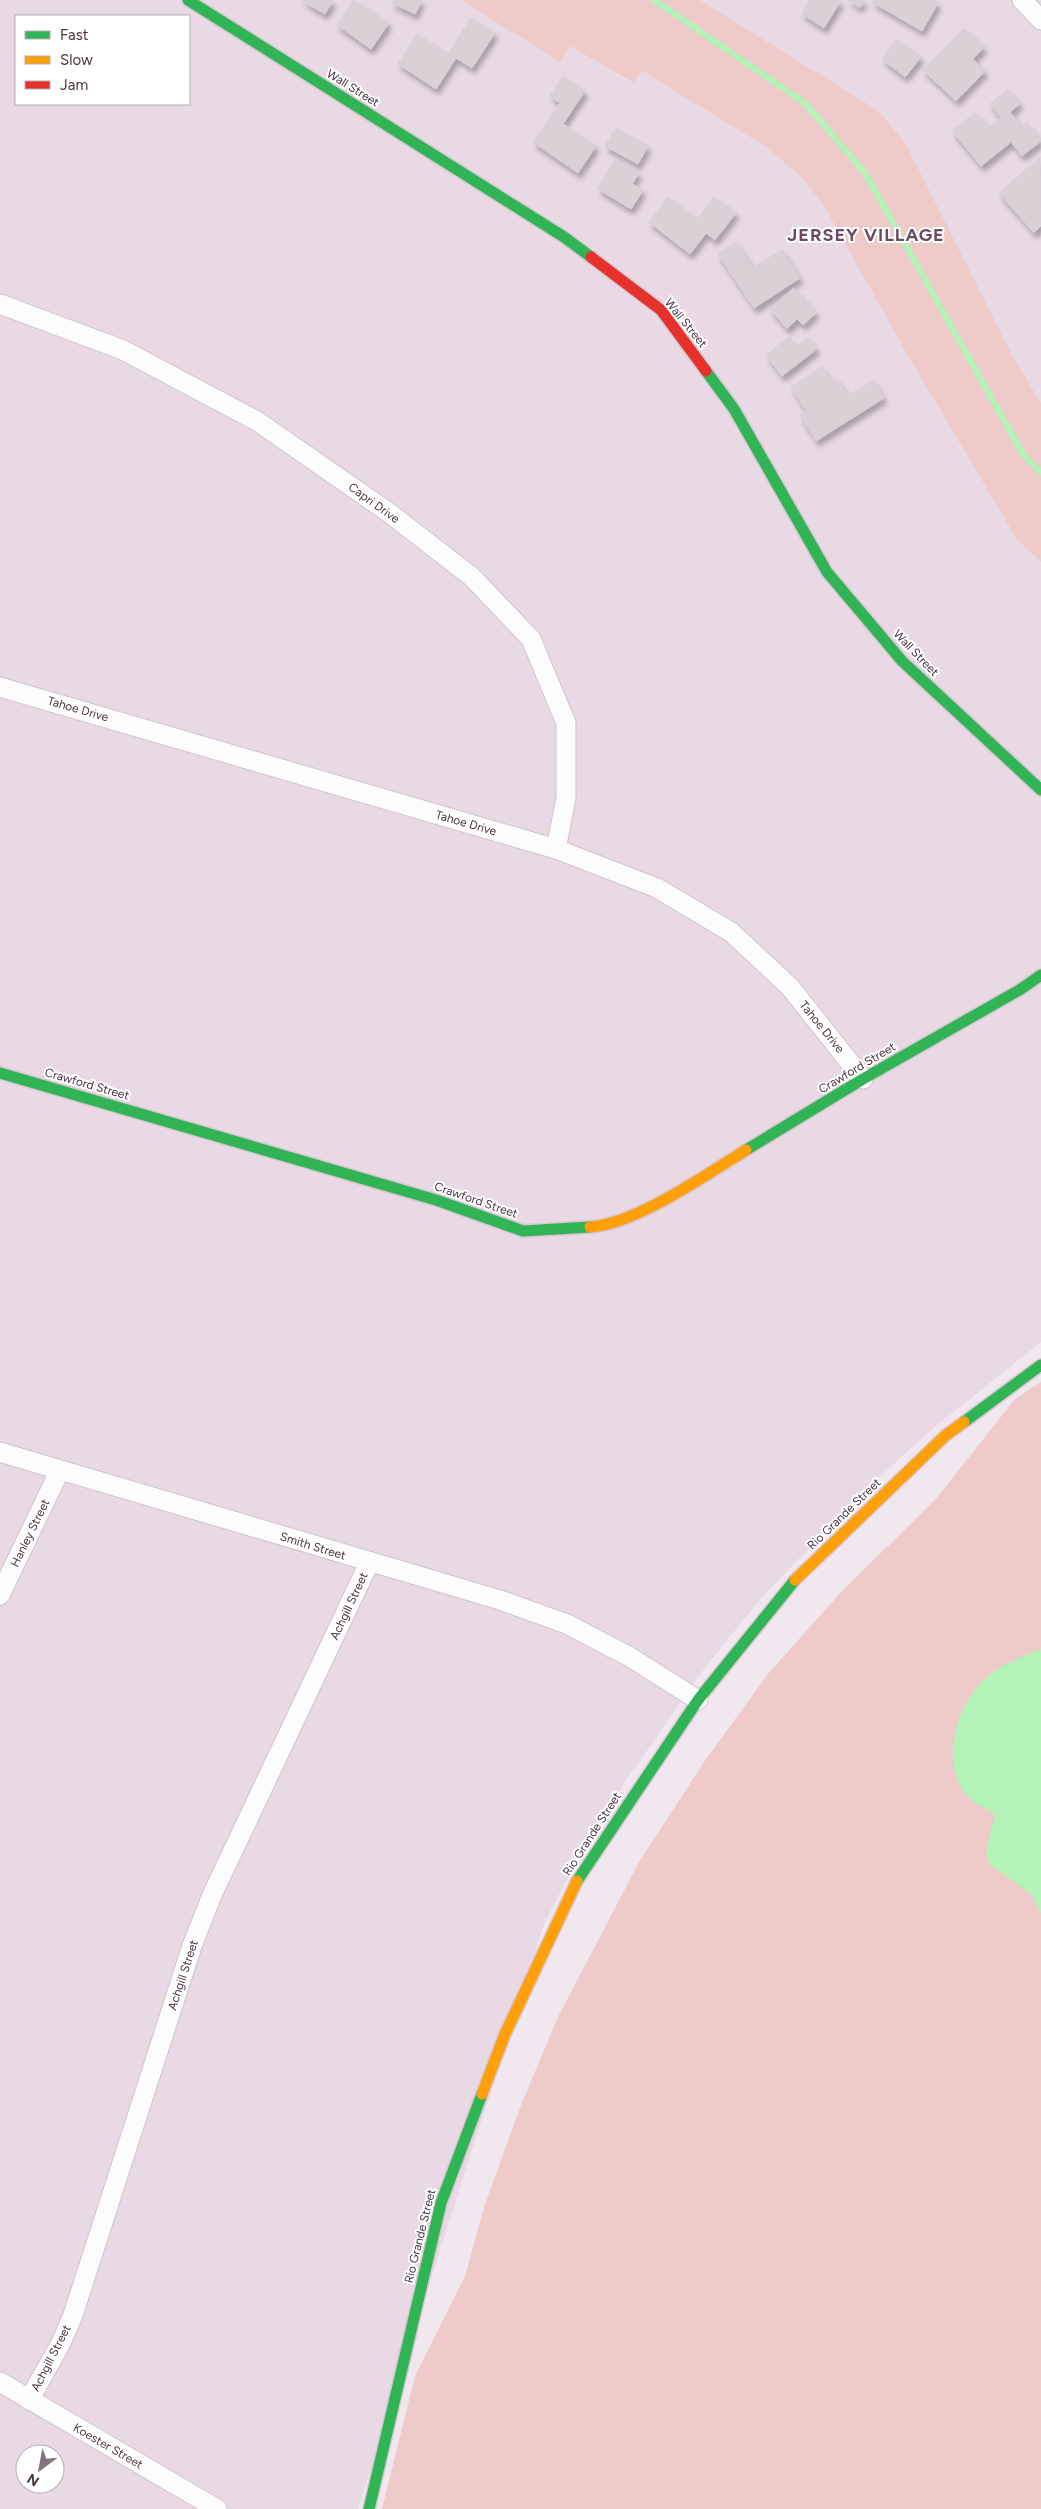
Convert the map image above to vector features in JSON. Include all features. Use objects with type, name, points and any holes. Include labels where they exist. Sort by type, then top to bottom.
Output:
[{"type":"street","name":"Wall Street","points":[[188,0],[564,237],[661,310],[734,409],[828,572],[902,661],[1041,790]]},
{"type":"street","points":[[1022,0],[1041,20]]},
{"type":"street","name":"Capri Drive","points":[[0,304],[123,350],[257,421],[388,512],[472,577],[531,639],[566,723],[566,798],[556,849]]},
{"type":"street","name":"Tahoe Drive","points":[[0,687],[556,849],[657,888],[730,932],[790,987],[863,1079]]},
{"type":"street","name":"Crawford Street","points":[[0,1073],[436,1200],[523,1231],[607,1226],[670,1198],[863,1079],[1021,989],[1041,974]]},
{"type":"street","name":"Rio Grande Street","points":[[369,2509],[441,2203],[505,2034],[580,1874],[698,1700],[804,1572],[946,1435],[1041,1365]]},
{"type":"street","name":"Smith Street","points":[[0,1452],[369,1563],[500,1600],[568,1624],[630,1657],[698,1700]]},
{"type":"street","name":"Hanley Street","points":[[0,1595],[60,1470]]},
{"type":"street","name":"Achgill Street","points":[[29,2400],[61,2343],[73,2315],[195,1937],[212,1895],[369,1563]]},
{"type":"street","name":"Koester Street","points":[[0,2382],[217,2509]]},
{"type":"shaded area","points":[[0,0],[461,0],[559,61],[570,46],[632,83],[642,71],[766,147],[802,178],[824,206],[1018,541],[1041,562],[1041,1342],[931,1430],[866,1489],[764,1595],[706,1666],[618,1792],[576,1861],[544,1924],[358,2509],[0,2509]]},
{"type":"shaded area","points":[[461,0],[700,0],[879,111],[906,144],[1011,353],[1041,403],[1041,562],[1018,541],[914,366],[824,206],[802,178],[766,147],[642,71],[633,83],[570,46],[560,62]]},
{"type":"shaded area","points":[[700,0],[1041,0],[1041,403],[1011,353],[906,144],[879,111]]},
{"type":"shaded area","points":[[1041,1382],[1041,2509],[382,2509],[415,2376],[465,2276],[485,2204],[521,2105],[558,2017],[639,1862],[704,1762],[768,1674],[841,1592],[935,1500],[1015,1399]]},
{"type":"shaded area","points":[[1041,1649],[1041,1914],[1031,1894],[989,1864],[986,1852],[995,1814],[969,1798],[960,1785],[955,1770],[953,1754],[954,1737],[965,1705],[984,1680],[996,1670]]},
{"type":"building","points":[[301,0],[333,0],[325,14]]},
{"type":"building","points":[[354,0],[389,23],[371,49],[337,25]]},
{"type":"building","points":[[394,0],[422,0],[415,14],[392,3]]},
{"type":"building","points":[[810,0],[841,0],[824,28],[802,14]]},
{"type":"building","points":[[848,0],[865,0],[860,7]]},
{"type":"building","points":[[874,0],[933,0],[938,3],[922,31],[872,2]]},
{"type":"building","points":[[471,18],[495,33],[472,68],[456,58],[436,89],[398,64],[417,34],[448,54]]},
{"type":"building","points":[[964,28],[984,47],[973,59],[985,71],[956,101],[923,70]]},
{"type":"building","points":[[897,39],[921,57],[905,77],[882,59]]},
{"type":"building","points":[[563,76],[585,91],[563,124],[596,146],[578,173],[533,142],[560,103],[550,96]]},
{"type":"building","points":[[1008,89],[1020,104],[1010,112],[1022,127],[1027,123],[1041,141],[1022,156],[1011,142],[981,166],[952,131],[975,113],[988,128],[1001,118],[990,104]]},
{"type":"building","points":[[616,128],[648,146],[638,164],[605,146]]},
{"type":"building","points":[[1040,157],[1041,226],[1034,233],[999,193]]},
{"type":"building","points":[[615,159],[639,173],[632,184],[643,190],[631,209],[598,189]]},
{"type":"building","points":[[668,197],[697,219],[714,197],[736,213],[715,240],[706,233],[690,254],[649,222]]},
{"type":"building","points":[[736,242],[753,268],[782,250],[800,278],[754,308],[718,254]]},
{"type":"building","points":[[794,288],[816,313],[803,325],[797,319],[787,329],[770,309]]},
{"type":"building","points":[[789,337],[797,347],[808,338],[817,349],[782,376],[766,355]]},
{"type":"building","points":[[822,367],[832,382],[837,379],[848,396],[873,380],[884,398],[816,441],[800,415],[806,411],[791,387]]},
{"type":"waterway","points":[[654,0],[805,103],[865,173],[1023,454],[1041,473]]},
{"type":"traffic: fast","points":[[188,0],[564,237],[591,257]]},
{"type":"traffic: fast","points":[[706,371],[734,409],[827,572],[902,661],[1041,790]]},
{"type":"traffic: fast","points":[[746,1150],[863,1079],[1021,989],[1041,975]]},
{"type":"traffic: fast","points":[[0,1073],[436,1200],[523,1231],[590,1227]]},
{"type":"traffic: fast","points":[[964,1422],[1041,1365]]},
{"type":"traffic: fast","points":[[577,1881],[698,1700],[795,1580]]},
{"type":"traffic: fast","points":[[369,2509],[441,2203],[482,2094]]},
{"type":"traffic: slow","points":[[590,1227],[608,1224],[649,1208],[691,1185],[746,1150]]},
{"type":"traffic: slow","points":[[795,1580],[946,1435],[964,1422]]},
{"type":"traffic: slow","points":[[482,2094],[505,2034],[577,1881]]},
{"type":"traffic: jam","points":[[591,257],[661,310],[706,371]]},
{"type":"district","name":"JERSEY VILLAGE","points":[[866,235]]}]
